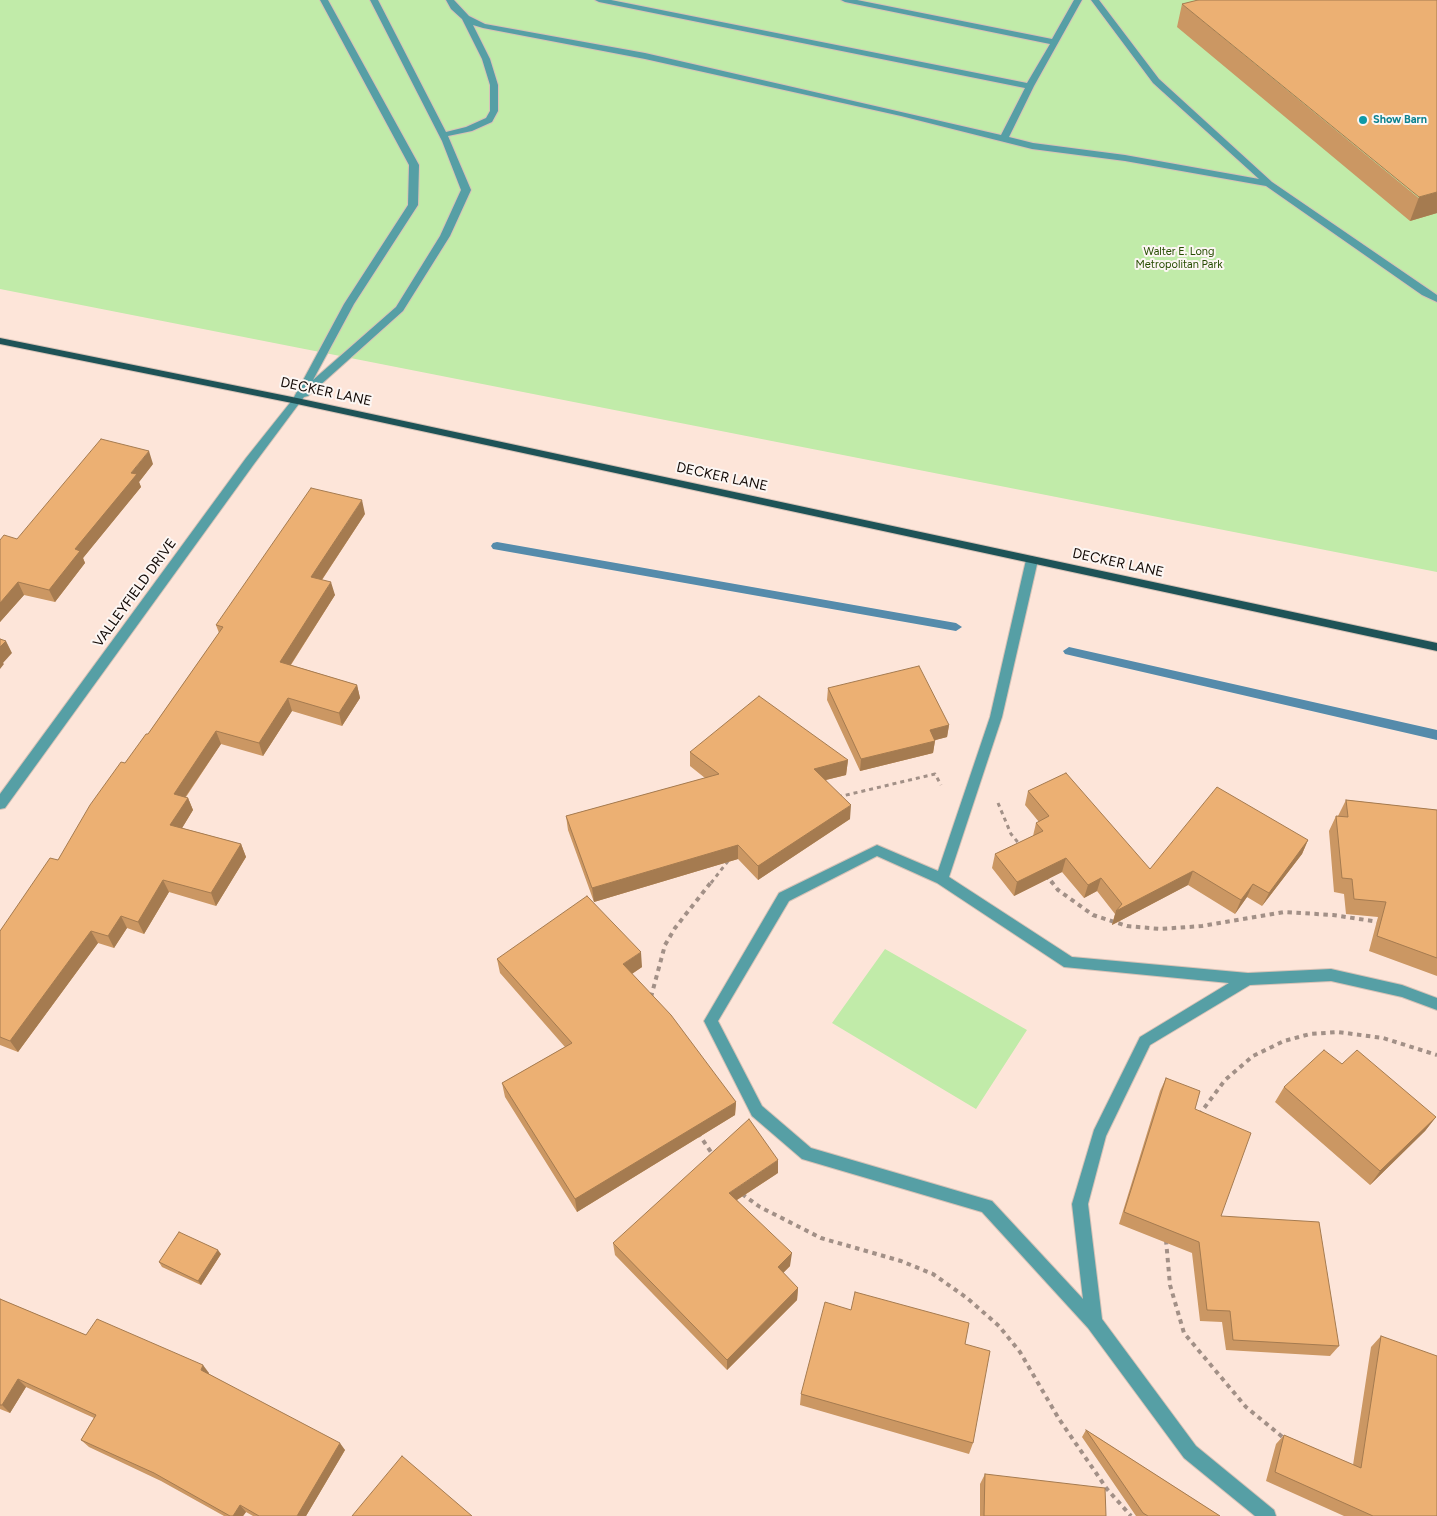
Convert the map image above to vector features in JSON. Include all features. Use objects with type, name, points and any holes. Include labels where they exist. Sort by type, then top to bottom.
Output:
[{"type":"main road","name":"DECKER LANE","points":[[0,340],[296,400],[1437,647]]},
{"type":"street","points":[[296,400],[349,304],[413,205],[414,165],[324,0]]},
{"type":"street","points":[[296,400],[400,309],[446,236],[466,190],[442,135],[374,0]]},
{"type":"street","points":[[450,0],[454,7],[466,18],[483,26],[645,56],[901,113],[1032,146],[1125,158],[1269,184]]},
{"type":"street","points":[[599,0],[1030,86]]},
{"type":"street","points":[[845,0],[1054,42]]},
{"type":"street","points":[[1004,138],[1076,0]]},
{"type":"street","points":[[1095,0],[1156,81],[1269,184],[1437,299]]},
{"type":"street","points":[[442,135],[470,129],[489,120],[494,111],[494,85],[486,59],[466,18]]},
{"type":"street","name":"VALLEYFIELD DRIVE","points":[[0,804],[296,400]]},
{"type":"street","points":[[942,880],[996,716],[1032,560]]},
{"type":"street","points":[[1268,1516],[1190,1452],[1094,1322],[987,1206],[807,1154],[757,1111],[711,1020],[784,897],[877,850],[942,880],[1068,963],[1248,979],[1331,975],[1402,992],[1437,1004]]},
{"type":"street","points":[[1094,1322],[1080,1204],[1099,1135],[1145,1041],[1248,979]]},
{"type":"path","points":[[834,797],[878,789],[935,774],[942,785]]},
{"type":"path","points":[[998,803],[1011,834],[1023,848]]},
{"type":"path","points":[[650,1001],[665,945],[675,928],[729,860]]},
{"type":"path","points":[[1041,870],[1058,890],[1093,914],[1127,926],[1160,929],[1202,926],[1284,912],[1333,915],[1384,923]]},
{"type":"path","points":[[1195,1123],[1202,1108],[1225,1080],[1253,1056],[1284,1041],[1310,1034],[1338,1032],[1383,1038],[1437,1055]]},
{"type":"path","points":[[693,1126],[715,1158]]},
{"type":"path","points":[[737,1190],[760,1207],[821,1238],[901,1261],[933,1274],[967,1298],[999,1326],[1020,1352],[1059,1419],[1107,1489],[1131,1516]]},
{"type":"path","points":[[1166,1232],[1170,1285],[1184,1333],[1246,1407],[1282,1438],[1291,1442]]},
{"type":"green space","name":"Walter E. Long Metropolitan Park","points":[[0,0],[1437,0],[1437,572],[0,289]]},
{"type":"green space","points":[[885,949],[1027,1030],[976,1109],[832,1023]]},
{"type":"building","name":"Show Barn","points":[[1198,0],[1437,0],[1437,192],[1419,197],[1182,4]]},
{"type":"building","points":[[101,439],[149,451],[131,473],[137,474],[75,549],[80,551],[49,590],[18,582],[0,603],[0,540],[4,535],[17,539]]},
{"type":"building","points":[[311,488],[362,500],[311,577],[331,582],[280,662],[357,685],[339,713],[288,698],[259,743],[216,731],[174,794],[188,798],[170,825],[241,844],[211,893],[163,880],[138,922],[121,916],[108,936],[91,931],[10,1041],[0,1037],[0,931],[50,858],[58,860],[90,805],[121,762],[125,763],[146,734],[148,734],[223,627],[216,625]]},
{"type":"building","points":[[0,639],[6,641],[0,647]]},
{"type":"building","points":[[919,666],[949,725],[930,730],[935,741],[861,759],[828,688]]},
{"type":"building","points":[[759,696],[848,760],[814,769],[851,805],[758,866],[738,845],[592,888],[566,816],[719,774],[690,752]]},
{"type":"building","points":[[1066,773],[1150,869],[1217,787],[1308,840],[1269,893],[1253,884],[1241,900],[1193,871],[1116,911],[1122,904],[1101,878],[1088,885],[1066,858],[1017,882],[995,854],[1043,831],[1036,823],[1049,816],[1028,791]]},
{"type":"building","points":[[1346,800],[1437,810],[1437,958],[1377,936],[1386,902],[1354,899],[1352,879],[1342,878],[1336,816],[1348,817]]},
{"type":"building","points":[[587,896],[641,952],[623,964],[671,1015],[736,1102],[575,1199],[502,1083],[572,1043],[497,959]]},
{"type":"building","points":[[1324,1050],[1342,1064],[1357,1050],[1436,1117],[1380,1171],[1284,1087]]},
{"type":"building","points":[[1166,1078],[1200,1091],[1195,1109],[1251,1133],[1221,1216],[1319,1222],[1339,1346],[1233,1340],[1230,1311],[1207,1310],[1199,1242],[1124,1212]]},
{"type":"building","points":[[749,1119],[778,1160],[729,1193],[792,1253],[778,1267],[798,1288],[727,1360],[613,1243]]},
{"type":"building","points":[[179,1232],[218,1250],[198,1281],[159,1262]]},
{"type":"building","points":[[855,1292],[969,1323],[965,1344],[990,1351],[973,1443],[801,1394],[825,1302],[851,1310]]},
{"type":"building","points":[[0,1299],[86,1335],[97,1319],[203,1365],[201,1370],[340,1443],[297,1516],[259,1516],[240,1505],[233,1516],[230,1516],[154,1473],[81,1440],[96,1415],[18,1379],[2,1405],[0,1405]]},
{"type":"building","points":[[1381,1336],[1437,1356],[1437,1516],[1373,1516],[1275,1472],[1284,1435],[1361,1468]]},
{"type":"building","points":[[1086,1430],[1220,1516],[1148,1516],[1143,1513]]},
{"type":"building","points":[[402,1456],[472,1516],[352,1516]]},
{"type":"building","points":[[985,1474],[1105,1488],[1106,1516],[984,1516]]},
{"type":"waterway","points":[[497,546],[956,627]]},
{"type":"waterway","points":[[1069,651],[1437,735]]},
{"type":"place","name":"Show Barn","points":[[1363,120]]}]
